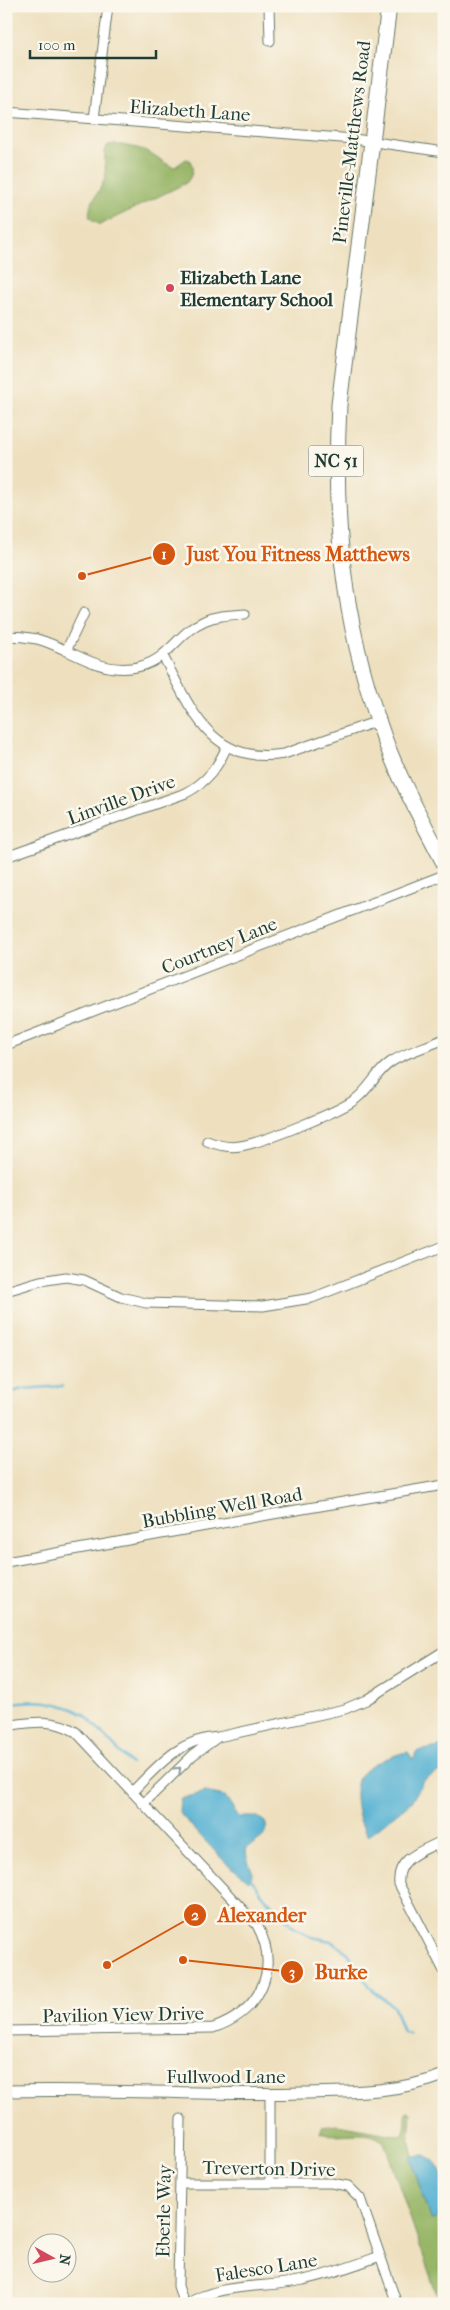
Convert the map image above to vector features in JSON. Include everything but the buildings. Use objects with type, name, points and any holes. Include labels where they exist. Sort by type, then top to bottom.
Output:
[{"type":"main road","name":"Pineville-Matthews Road","points":[[389,6],[339,405],[336,482],[338,520],[345,590],[358,653],[378,721],[405,787],[444,863]]},
{"type":"street","points":[[94,119],[108,6]]},
{"type":"street","points":[[269,6],[270,41]]},
{"type":"street","name":"Elizabeth Lane","points":[[6,112],[371,142],[444,152]]},
{"type":"street","points":[[66,651],[84,613]]},
{"type":"street","points":[[6,636],[36,639],[94,664],[115,668],[144,665],[163,656],[203,622],[224,615],[245,614]]},
{"type":"street","points":[[163,656],[195,718],[208,733],[227,746],[253,755],[284,754],[378,721]]},
{"type":"street","name":"Linville Drive","points":[[6,857],[186,793],[198,787],[212,773],[227,746]]},
{"type":"street","name":"Courtney Lane","points":[[6,1045],[444,875]]},
{"type":"street","points":[[207,1141],[225,1146],[248,1144],[271,1137],[344,1106],[357,1098],[381,1070],[392,1061],[444,1039]]},
{"type":"street","points":[[6,1291],[40,1281],[66,1278],[84,1280],[121,1297],[146,1303],[263,1306],[300,1301],[319,1295],[444,1246]]},
{"type":"street","name":"Bubbling Well Road","points":[[6,1562],[444,1485]]},
{"type":"street","points":[[132,1792],[172,1754],[188,1743],[204,1738],[218,1737],[345,1709],[373,1695],[444,1651]]},
{"type":"street","name":"Pavilion View Drive","points":[[6,1726],[41,1721],[67,1727],[76,1732],[257,1925],[265,1942],[268,1962],[263,1984],[257,1996],[246,2009],[232,2020],[206,2030],[6,2031]]},
{"type":"street","points":[[143,1804],[193,1754],[218,1737]]},
{"type":"street","points":[[444,1857],[440,1842],[404,1861],[398,1875],[399,1884],[444,1970]]},
{"type":"street","name":"Fullwood Lane","points":[[6,2091],[270,2094],[379,2090],[419,2083],[444,2075]]},
{"type":"street","points":[[270,2094],[270,2183]]},
{"type":"street","name":"Eberle Way","points":[[181,2119],[178,2286],[185,2304]]},
{"type":"street","name":"Treverton Drive","points":[[180,2183],[331,2183],[348,2186],[355,2191],[364,2206],[397,2304]]},
{"type":"street","name":"Falesco Lane","points":[[185,2304],[199,2296],[214,2292],[302,2281],[380,2256]]},
{"type":"green space","points":[[115,144],[146,151],[168,165],[175,167],[186,159],[190,160],[192,170],[186,183],[100,225],[90,218],[89,213],[105,177],[106,149],[108,145]]},
{"type":"green space","points":[[409,2111],[411,2113],[409,2139],[413,2156],[411,2160],[430,2219],[434,2220],[444,2209],[440,2268],[444,2284],[444,2304],[440,2304],[384,2142],[370,2135],[320,2133],[322,2127],[337,2125],[401,2136],[406,2112]]},
{"type":"water","points":[[444,1746],[444,1769],[422,1781],[411,1802],[368,1836],[361,1823],[356,1795],[358,1779],[362,1773],[377,1763],[397,1755],[408,1752],[413,1759],[418,1751]]},
{"type":"water","points":[[205,1792],[225,1796],[239,1817],[258,1817],[265,1822],[267,1827],[264,1835],[246,1850],[253,1873],[249,1881],[225,1862],[179,1811],[180,1799]]},
{"type":"water","points":[[425,2155],[437,2165],[443,2178],[444,2209],[434,2220],[430,2219],[411,2159],[413,2156]]},
{"type":"waterway","points":[[6,1394],[22,1389],[63,1386]]},
{"type":"waterway","points":[[6,1704],[37,1701],[65,1706],[75,1710],[85,1715],[131,1764]]},
{"type":"waterway","points":[[251,1879],[267,1900],[294,1927],[312,1937],[331,1941],[348,1953],[363,1978],[376,1993],[394,2007],[403,2032],[409,2033]]},
{"type":"place","name":"Elizabeth Lane Elementary School","points":[[170,288]]},
{"type":"place","name":"Just You Fitness Matthews","points":[[82,576]]},
{"type":"place","name":"Burke","points":[[183,1960]]},
{"type":"place","name":"Alexander","points":[[107,1965]]}]
